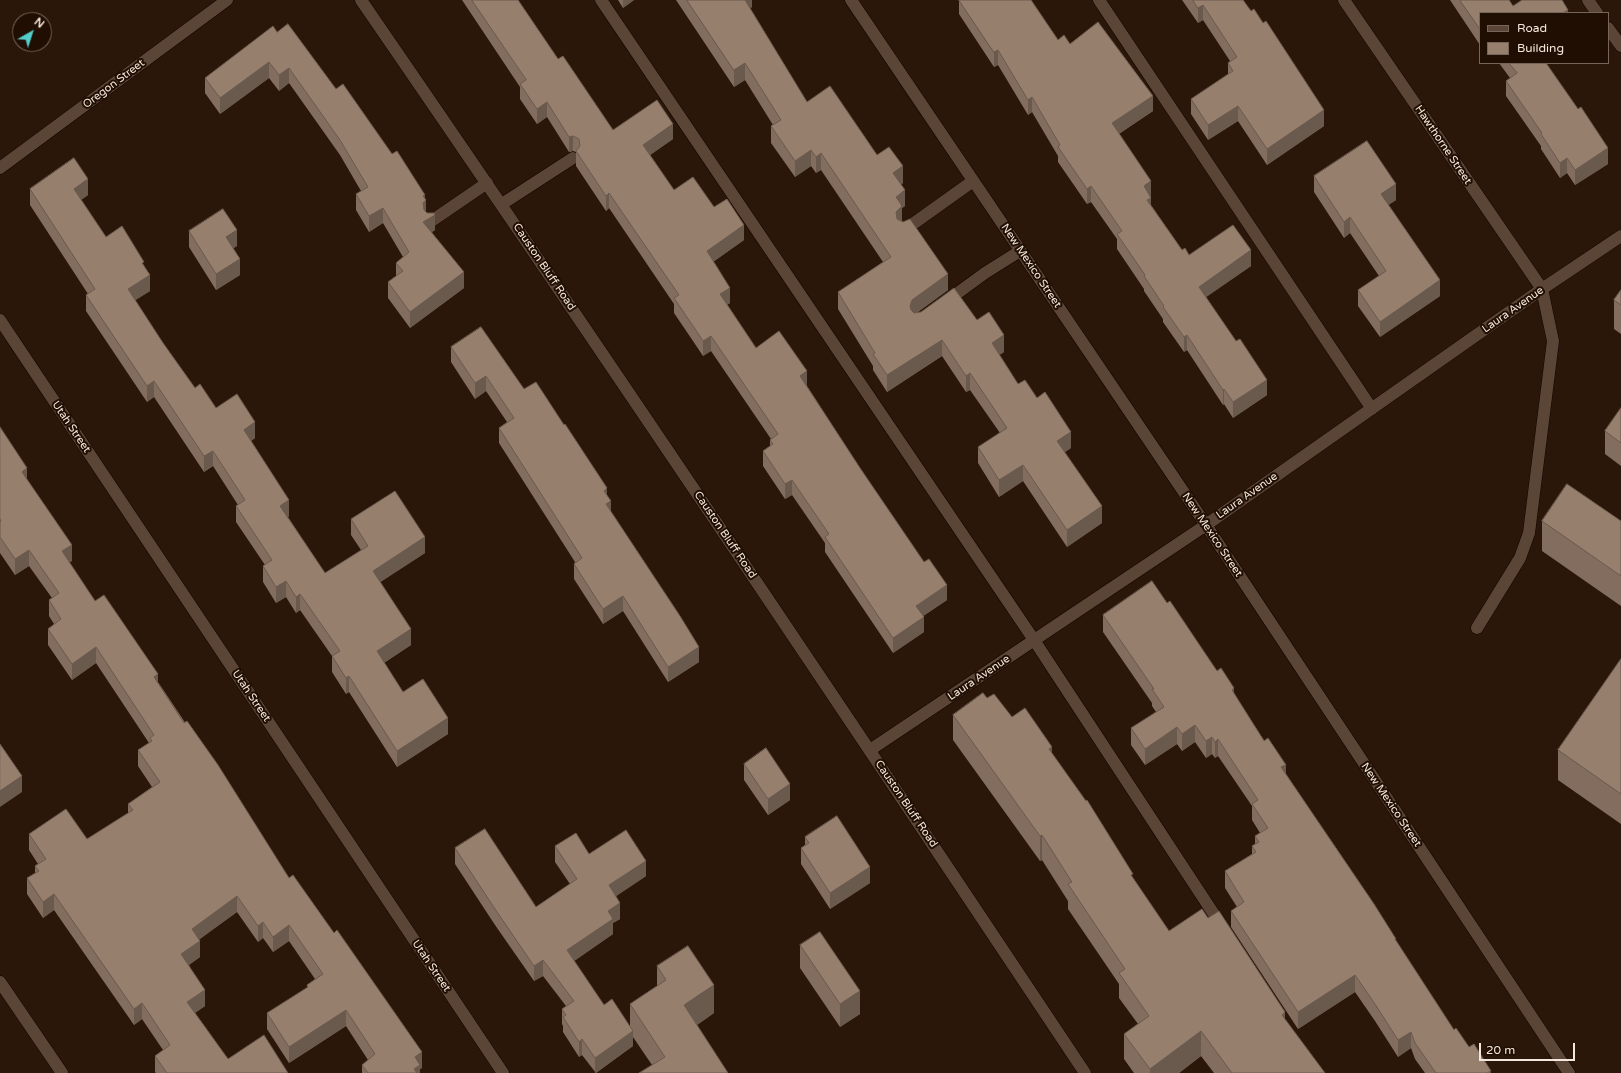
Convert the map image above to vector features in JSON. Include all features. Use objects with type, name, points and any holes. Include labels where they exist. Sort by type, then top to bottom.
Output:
[{"type":"street","name":"Oregon Street","points":[[0,168],[213,4],[227,0]]},
{"type":"street","name":"Causton Bluff Road","points":[[361,0],[502,204],[870,750],[1085,1073]]},
{"type":"street","points":[[601,0],[1034,640],[1231,940]]},
{"type":"street","name":"New Mexico Street","points":[[851,0],[1206,525],[1569,1073]]},
{"type":"street","points":[[1099,0],[1372,409]]},
{"type":"street","name":"Hawthorne Street","points":[[1344,0],[1542,289]]},
{"type":"street","points":[[1588,0],[1596,12]]},
{"type":"street","points":[[1609,29],[1621,46]]},
{"type":"street","points":[[502,204],[573,158]]},
{"type":"street","points":[[903,230],[973,181]]},
{"type":"street","points":[[430,222],[487,183]]},
{"type":"street","name":"Laura Avenue","points":[[870,750],[1206,525],[1542,289],[1621,236]]},
{"type":"street","points":[[936,309],[985,273],[1020,251]]},
{"type":"street","points":[[1477,628],[1520,558],[1529,533],[1554,341],[1542,289]]},
{"type":"street","name":"Utah Street","points":[[0,320],[503,1073]]},
{"type":"street","points":[[0,982],[62,1073]]},
{"type":"building","points":[[472,0],[518,0],[558,59],[563,56],[613,130],[657,100],[673,124],[643,145],[674,190],[693,177],[714,207],[727,199],[744,225],[707,251],[730,288],[720,294],[756,348],[779,331],[807,371],[800,376],[860,468],[924,562],[929,559],[947,585],[916,606],[924,617],[893,638],[825,537],[829,534],[792,480],[785,484],[763,451],[773,444],[770,440],[778,434],[711,336],[703,341],[674,298],[679,295],[609,193],[606,196],[576,151],[580,146],[579,139],[573,136],[569,137],[547,102],[537,109],[520,84],[526,80]]},
{"type":"building","points":[[687,0],[745,0],[807,102],[830,86],[877,155],[889,147],[903,166],[893,173],[905,190],[896,197],[902,206],[896,212],[897,219],[903,222],[910,219],[948,274],[912,300],[910,306],[911,310],[914,313],[921,312],[954,288],[977,320],[989,312],[1004,335],[992,343],[1018,384],[1025,380],[1037,398],[1045,392],[1071,432],[1057,441],[1102,506],[1067,530],[1023,465],[999,480],[978,447],[1007,428],[970,373],[966,376],[942,340],[887,375],[873,354],[875,353],[838,292],[891,257],[821,153],[816,157],[811,150],[795,161],[771,126],[781,120],[745,63],[734,70]]},
{"type":"building","points":[[959,0],[1031,0],[1058,40],[1064,35],[1070,44],[1098,22],[1153,96],[1112,123],[1151,181],[1144,186],[1151,198],[1147,200],[1182,250],[1185,248],[1189,255],[1233,225],[1251,250],[1199,287],[1236,341],[1240,339],[1267,380],[1233,402],[1224,389],[1223,390],[1187,335],[1184,337],[1163,307],[1164,306],[1144,276],[1145,275],[1117,234],[1122,231],[1091,186],[1087,189],[1058,147],[1060,145],[1032,97],[1028,100],[998,50],[994,52]]},
{"type":"building","points":[[1193,0],[1243,0],[1251,11],[1254,9],[1263,23],[1266,21],[1324,110],[1267,149],[1238,106],[1208,125],[1191,99],[1233,71],[1228,63],[1237,57],[1203,5],[1198,8]]},
{"type":"building","points":[[1460,0],[1509,0],[1513,6],[1522,0],[1562,0],[1568,10],[1565,12],[1479,12],[1479,28]]},
{"type":"building","points":[[288,24],[336,89],[343,84],[392,154],[397,151],[425,195],[423,196],[426,200],[423,203],[424,210],[427,213],[434,213],[435,215],[423,222],[464,272],[410,312],[388,282],[403,271],[396,263],[409,252],[383,208],[369,216],[356,194],[368,187],[340,140],[289,68],[279,75],[269,62],[220,98],[205,78],[273,26],[277,32]]},
{"type":"building","points":[[1510,64],[1547,64],[1578,109],[1581,107],[1608,148],[1575,170],[1567,158],[1560,163],[1541,134],[1542,133],[1506,81],[1517,73]]},
{"type":"building","points":[[1367,141],[1396,184],[1381,194],[1440,280],[1380,322],[1358,290],[1386,271],[1350,217],[1344,222],[1314,176]]},
{"type":"building","points":[[74,158],[88,179],[74,189],[106,237],[122,226],[144,262],[142,263],[150,275],[128,289],[163,343],[195,388],[200,384],[216,408],[237,394],[255,422],[244,430],[289,500],[280,506],[325,573],[368,546],[351,519],[395,491],[425,537],[373,571],[411,629],[377,651],[403,692],[423,679],[448,718],[397,751],[349,676],[346,678],[332,656],[340,651],[300,594],[296,597],[286,581],[276,587],[263,566],[272,560],[236,506],[245,500],[213,451],[204,456],[154,381],[147,386],[86,295],[95,289],[30,189]]},
{"type":"building","points":[[223,209],[237,230],[226,237],[240,259],[216,274],[189,231]]},
{"type":"building","points":[[1621,290],[1621,305],[1614,300]]},
{"type":"building","points":[[481,327],[524,389],[536,382],[564,425],[565,424],[607,488],[604,491],[611,501],[606,504],[699,647],[668,667],[623,596],[603,609],[574,564],[582,558],[499,428],[514,418],[486,376],[475,383],[451,347]]},
{"type":"building","points":[[1621,408],[1621,443],[1605,431]]},
{"type":"building","points":[[0,427],[27,468],[22,472],[72,545],[62,551],[95,601],[104,595],[158,674],[154,677],[184,723],[187,721],[218,765],[289,878],[293,875],[334,933],[337,930],[422,1052],[415,1057],[420,1065],[414,1069],[417,1073],[368,1073],[362,1065],[375,1054],[346,1010],[289,1047],[267,1013],[308,987],[307,985],[323,974],[289,925],[273,937],[263,922],[258,926],[237,896],[192,929],[200,941],[181,954],[205,990],[187,1002],[228,1059],[264,1035],[288,1073],[167,1073],[155,1056],[170,1045],[142,1003],[134,1009],[54,894],[43,902],[27,878],[39,871],[35,866],[46,859],[29,834],[66,809],[87,839],[133,810],[128,804],[160,782],[138,750],[152,741],[150,738],[154,735],[96,647],[72,664],[48,629],[61,619],[49,600],[59,593],[29,550],[15,559],[0,537]]},
{"type":"building","points":[[1567,484],[1621,521],[1621,576],[1542,521]]},
{"type":"building","points":[[1152,581],[1167,603],[1170,601],[1217,671],[1221,668],[1234,688],[1232,690],[1264,741],[1268,738],[1286,765],[1281,767],[1374,904],[1454,1030],[1456,1028],[1469,1047],[1474,1044],[1491,1071],[1487,1073],[1436,1073],[1415,1043],[1411,1032],[1398,1040],[1355,975],[1298,1012],[1231,911],[1244,902],[1225,871],[1256,852],[1252,846],[1259,842],[1255,836],[1268,828],[1252,804],[1258,800],[1218,739],[1215,742],[1212,737],[1206,741],[1195,725],[1182,734],[1177,727],[1145,749],[1131,728],[1164,707],[1152,689],[1154,689],[1103,615]]},
{"type":"building","points":[[1621,659],[1621,794],[1558,750]]},
{"type":"building","points":[[983,693],[987,698],[994,694],[1012,717],[1025,708],[1052,747],[1049,749],[1086,801],[1087,800],[1133,874],[1131,875],[1169,931],[1202,909],[1208,918],[1219,911],[1285,1012],[1282,1015],[1325,1073],[1232,1073],[1201,1031],[1150,1069],[1124,1034],[1149,1016],[1119,973],[1125,969],[1068,884],[1072,882],[1042,835],[1040,836],[953,715]]},
{"type":"building","points":[[0,744],[22,776],[0,791]]},
{"type":"building","points":[[766,748],[790,784],[768,799],[744,764]]},
{"type":"building","points":[[837,816],[870,867],[830,893],[801,848],[809,843],[805,837]]},
{"type":"building","points":[[485,829],[536,907],[577,879],[555,846],[576,833],[589,854],[626,830],[646,861],[609,885],[620,903],[608,911],[613,919],[567,950],[604,1005],[612,999],[633,1031],[595,1058],[582,1039],[579,1042],[563,1017],[566,1015],[562,1009],[574,1001],[543,960],[534,966],[455,848]]},
{"type":"building","points":[[820,932],[860,991],[840,1004],[800,945]]},
{"type":"building","points":[[688,946],[714,985],[684,1005],[728,1073],[639,1073],[665,1057],[630,1004],[666,980],[657,966]]}]
